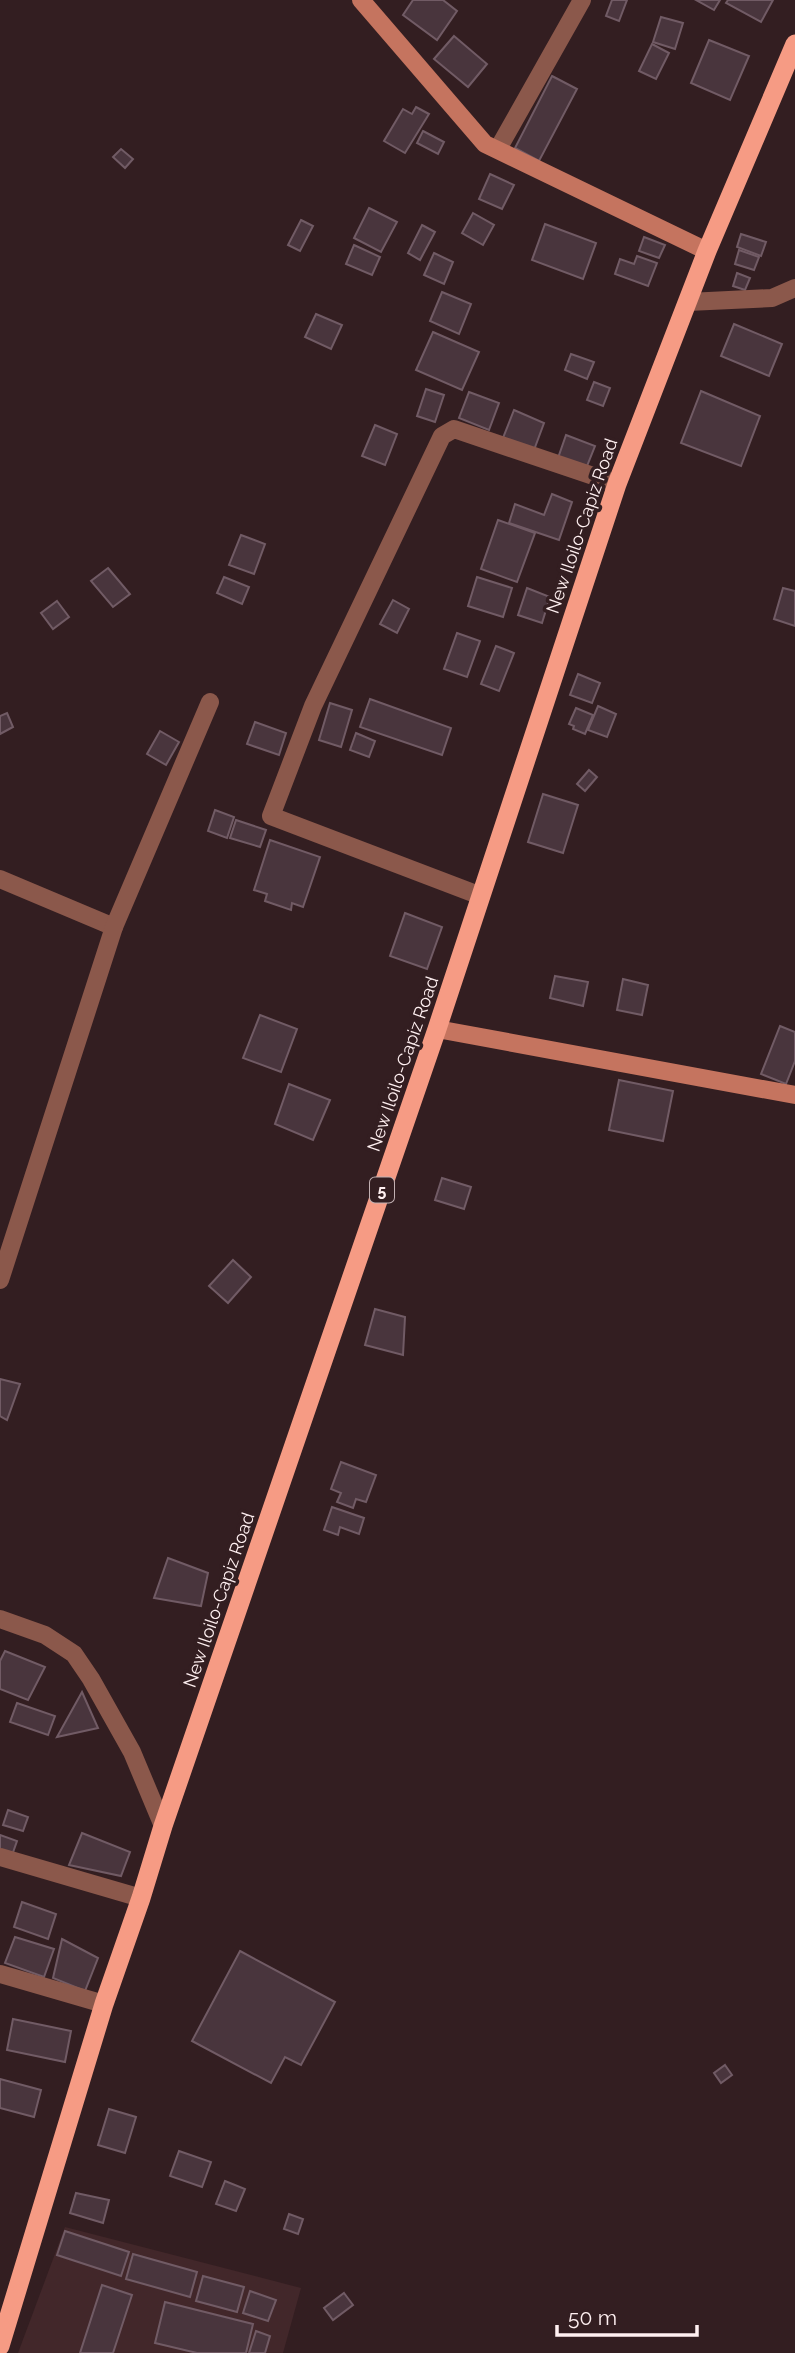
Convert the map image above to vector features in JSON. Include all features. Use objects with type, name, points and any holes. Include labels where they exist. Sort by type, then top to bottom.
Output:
[{"type":"highway","name":"New Iloilo-Capiz Road","points":[[0,2346],[104,2004],[437,1029],[617,484],[707,251],[795,44]]},
{"type":"main road","points":[[360,0],[485,144],[707,251]]},
{"type":"main road","points":[[437,1029],[795,1094]]},
{"type":"street","points":[[498,149],[582,0]]},
{"type":"street","points":[[688,302],[772,298],[795,288]]},
{"type":"street","points":[[481,896],[271,816],[313,706],[442,436],[454,429],[617,484]]},
{"type":"street","points":[[0,1280],[114,927],[210,702]]},
{"type":"street","points":[[0,879],[114,927]]},
{"type":"street","points":[[0,1619],[45,1635],[74,1654],[132,1752],[163,1826]]},
{"type":"street","points":[[0,1857],[141,1899]]},
{"type":"street","points":[[0,1974],[104,2004]]},
{"type":"shaded area","points":[[65,2227],[301,2288],[283,2353],[18,2353]]},
{"type":"building","points":[[413,0],[443,0],[457,11],[437,40],[403,15]]},
{"type":"building","points":[[612,0],[627,0],[619,21],[606,16]]},
{"type":"building","points":[[696,0],[720,0],[714,10]]},
{"type":"building","points":[[728,0],[773,0],[761,22],[726,3]]},
{"type":"building","points":[[661,17],[683,23],[675,49],[653,42]]},
{"type":"building","points":[[454,36],[487,64],[468,87],[434,59]]},
{"type":"building","points":[[709,40],[749,56],[730,100],[691,83]]},
{"type":"building","points":[[652,44],[669,53],[656,79],[639,71]]},
{"type":"building","points":[[552,76],[577,89],[539,161],[515,148]]},
{"type":"building","points":[[416,107],[429,114],[405,153],[384,141],[403,109],[412,114]]},
{"type":"building","points":[[423,131],[444,142],[438,154],[417,143]]},
{"type":"building","points":[[121,149],[133,159],[125,168],[113,157]]},
{"type":"building","points":[[490,174],[514,185],[502,209],[479,199]]},
{"type":"building","points":[[369,208],[397,222],[381,252],[354,238]]},
{"type":"building","points":[[473,213],[494,225],[483,245],[462,233]]},
{"type":"building","points":[[301,220],[313,226],[300,251],[288,245]]},
{"type":"building","points":[[545,224],[596,243],[583,279],[532,260]]},
{"type":"building","points":[[422,225],[435,232],[420,260],[408,253]]},
{"type":"building","points":[[741,234],[766,242],[761,256],[737,247]]},
{"type":"building","points":[[644,237],[665,245],[659,258],[639,251]]},
{"type":"building","points":[[354,245],[380,257],[372,275],[346,264]]},
{"type":"building","points":[[739,250],[759,257],[754,270],[735,264]]},
{"type":"building","points":[[434,253],[453,262],[444,284],[424,275]]},
{"type":"building","points":[[637,256],[657,263],[648,286],[615,274],[620,259],[634,264]]},
{"type":"building","points":[[737,273],[750,278],[745,290],[733,286]]},
{"type":"building","points":[[442,292],[471,304],[459,334],[430,321]]},
{"type":"building","points":[[316,314],[342,325],[331,349],[305,337]]},
{"type":"building","points":[[734,324],[782,344],[769,376],[721,356]]},
{"type":"building","points":[[433,332],[479,352],[462,390],[416,370]]},
{"type":"building","points":[[571,354],[594,362],[587,379],[565,370]]},
{"type":"building","points":[[594,382],[610,388],[603,406],[587,400]]},
{"type":"building","points":[[426,389],[444,395],[435,422],[417,416]]},
{"type":"building","points":[[701,391],[760,416],[741,466],[681,443]]},
{"type":"building","points":[[469,392],[499,403],[489,430],[459,418]]},
{"type":"building","points":[[514,410],[544,423],[534,450],[503,438]]},
{"type":"building","points":[[375,425],[397,434],[385,465],[362,456]]},
{"type":"building","points":[[566,435],[595,446],[585,471],[557,461]]},
{"type":"building","points":[[552,494],[572,502],[559,540],[509,523],[515,504],[544,515]]},
{"type":"building","points":[[498,520],[535,533],[517,582],[481,569]]},
{"type":"building","points":[[241,535],[265,544],[254,574],[229,565]]},
{"type":"building","points":[[108,568],[130,594],[113,607],[91,581]]},
{"type":"building","points":[[224,577],[249,587],[242,604],[217,593]]},
{"type":"building","points":[[477,577],[512,588],[503,617],[468,606]]},
{"type":"building","points":[[527,588],[550,597],[542,623],[518,615]]},
{"type":"building","points":[[783,588],[795,591],[795,626],[774,619]]},
{"type":"building","points":[[393,600],[409,609],[397,633],[380,624]]},
{"type":"building","points":[[57,601],[69,617],[53,629],[41,613]]},
{"type":"building","points":[[457,633],[480,641],[467,677],[444,669]]},
{"type":"building","points":[[496,646],[514,653],[499,691],[481,684]]},
{"type":"building","points":[[578,674],[600,683],[592,703],[570,695]]},
{"type":"building","points":[[370,699],[451,728],[442,755],[360,727]]},
{"type":"building","points":[[330,703],[352,710],[341,747],[319,740]]},
{"type":"building","points":[[598,706],[616,714],[607,737],[588,730]]},
{"type":"building","points":[[576,708],[593,715],[585,734],[573,729],[574,726],[569,724]]},
{"type":"building","points":[[7,713],[13,727],[0,734],[0,716]]},
{"type":"building","points":[[255,722],[286,733],[279,755],[247,744]]},
{"type":"building","points":[[160,731],[179,742],[166,765],[147,754]]},
{"type":"building","points":[[356,733],[375,741],[369,757],[350,750]]},
{"type":"building","points":[[589,770],[597,777],[585,791],[577,784]]},
{"type":"building","points":[[543,794],[578,805],[563,853],[528,842]]},
{"type":"building","points":[[215,810],[234,817],[227,838],[208,831]]},
{"type":"building","points":[[236,820],[266,830],[260,847],[230,838]]},
{"type":"building","points":[[270,840],[320,857],[303,907],[292,903],[291,910],[265,901],[267,894],[254,890]]},
{"type":"building","points":[[405,913],[442,927],[427,969],[390,956]]},
{"type":"building","points":[[555,976],[588,982],[583,1006],[550,998]]},
{"type":"building","points":[[623,979],[648,985],[642,1015],[617,1010]]},
{"type":"building","points":[[260,1015],[297,1029],[281,1072],[243,1058]]},
{"type":"building","points":[[780,1026],[795,1032],[795,1061],[786,1084],[761,1074]]},
{"type":"building","points":[[619,1080],[673,1091],[663,1141],[609,1130]]},
{"type":"building","points":[[289,1084],[330,1100],[313,1140],[275,1124]]},
{"type":"building","points":[[442,1178],[471,1187],[464,1209],[435,1200]]},
{"type":"building","points":[[233,1260],[251,1277],[228,1303],[209,1286]]},
{"type":"building","points":[[375,1309],[405,1317],[403,1355],[365,1345]]},
{"type":"building","points":[[0,1379],[20,1384],[7,1420],[0,1416]]},
{"type":"building","points":[[341,1462],[376,1475],[366,1502],[356,1499],[353,1508],[337,1502],[341,1493],[331,1489]]},
{"type":"building","points":[[332,1507],[364,1518],[359,1534],[340,1527],[338,1535],[324,1530]]},
{"type":"building","points":[[168,1558],[208,1573],[201,1606],[154,1598]]},
{"type":"building","points":[[5,1651],[45,1667],[28,1700],[0,1689],[0,1661]]},
{"type":"building","points":[[82,1692],[98,1728],[57,1737]]},
{"type":"building","points":[[17,1703],[55,1716],[48,1735],[10,1722]]},
{"type":"building","points":[[8,1810],[28,1817],[23,1831],[3,1825]]},
{"type":"building","points":[[82,1833],[130,1852],[121,1876],[69,1865]]},
{"type":"building","points":[[0,1835],[17,1841],[11,1858],[0,1854]]},
{"type":"building","points":[[22,1902],[56,1914],[48,1939],[14,1927]]},
{"type":"building","points":[[15,1937],[54,1949],[44,1977],[5,1963]]},
{"type":"building","points":[[62,1939],[98,1958],[85,1991],[53,1978]]},
{"type":"building","points":[[240,1951],[335,2002],[301,2065],[285,2057],[271,2083],[192,2041]]},
{"type":"building","points":[[13,2019],[71,2031],[65,2062],[7,2050]]},
{"type":"building","points":[[725,2065],[732,2075],[721,2083],[714,2073]]},
{"type":"building","points":[[0,2079],[41,2090],[34,2117],[0,2108]]},
{"type":"building","points":[[109,2109],[136,2117],[125,2153],[98,2145]]},
{"type":"building","points":[[179,2151],[211,2162],[202,2187],[170,2176]]},
{"type":"building","points":[[225,2181],[245,2189],[236,2211],[216,2204]]},
{"type":"building","points":[[76,2193],[109,2200],[103,2223],[70,2213]]},
{"type":"building","points":[[289,2214],[303,2219],[298,2234],[284,2229]]},
{"type":"building","points":[[65,2231],[129,2252],[121,2276],[57,2255]]},
{"type":"building","points":[[133,2254],[197,2272],[190,2297],[126,2279]]},
{"type":"building","points":[[203,2276],[244,2287],[237,2312],[196,2301]]},
{"type":"building","points":[[102,2285],[132,2295],[113,2353],[80,2353]]},
{"type":"building","points":[[250,2291],[276,2300],[268,2321],[243,2313]]},
{"type":"building","points":[[344,2293],[353,2305],[333,2320],[324,2308]]},
{"type":"building","points":[[165,2302],[253,2324],[246,2353],[197,2353],[155,2343]]},
{"type":"building","points":[[256,2331],[270,2336],[265,2353],[249,2353]]}]
